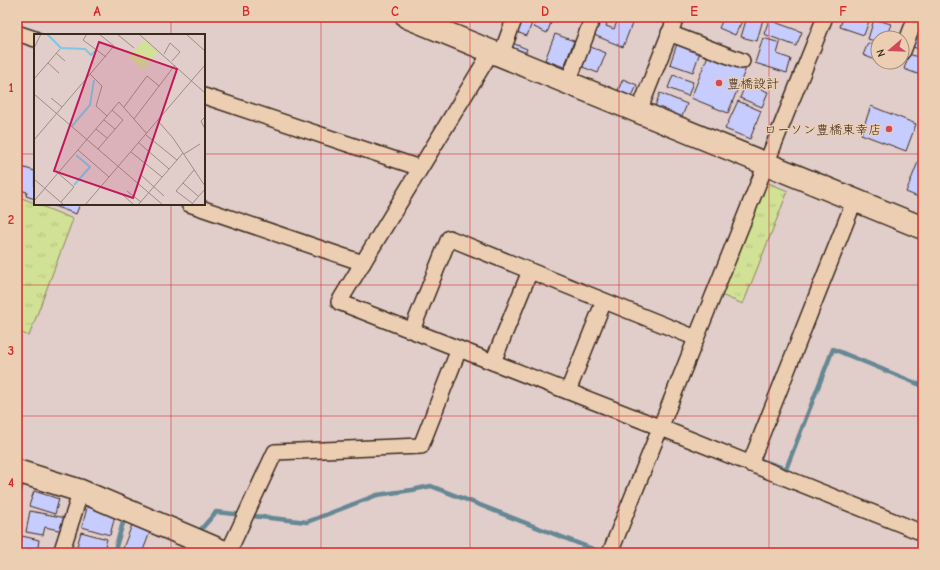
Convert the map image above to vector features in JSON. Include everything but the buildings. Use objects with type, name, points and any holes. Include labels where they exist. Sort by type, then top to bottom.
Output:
[{"type":"street","points":[[407,17],[768,163],[923,228]]},
{"type":"street","points":[[515,17],[496,54],[420,168],[339,302],[568,391],[923,533]]},
{"type":"street","points":[[568,82],[593,17]]},
{"type":"street","points":[[639,111],[676,17]]},
{"type":"street","points":[[610,553],[659,427],[768,163],[826,17]]},
{"type":"street","points":[[910,33],[916,17]]},
{"type":"street","points":[[17,33],[34,39]]},
{"type":"street","points":[[670,33],[742,61]]},
{"type":"street","points":[[205,96],[420,168]]},
{"type":"street","points":[[750,464],[854,199]]},
{"type":"street","points":[[192,205],[363,263]]},
{"type":"street","points":[[412,330],[449,238],[696,338]]},
{"type":"street","points":[[493,362],[530,271]]},
{"type":"street","points":[[568,391],[604,301]]},
{"type":"street","points":[[17,471],[81,491],[228,553],[274,452],[421,446],[460,349]]},
{"type":"street","points":[[61,553],[81,491]]},
{"type":"green space","points":[[766,182],[788,191],[743,304],[721,295]]},
{"type":"green space","points":[[17,196],[34,203],[34,205],[39,205],[73,219],[29,336],[17,331]]},
{"type":"waterway","points":[[760,460],[786,469],[833,349],[923,386]]},
{"type":"waterway","points":[[197,534],[216,512],[307,522],[377,495],[431,486],[603,553]]},
{"type":"waterway","points":[[114,553],[125,516]]},
{"type":"place","name":"豊橋設計","points":[[719,83]]},
{"type":"place","name":"ローソン豊橋東幸店","points":[[889,129]]}]
